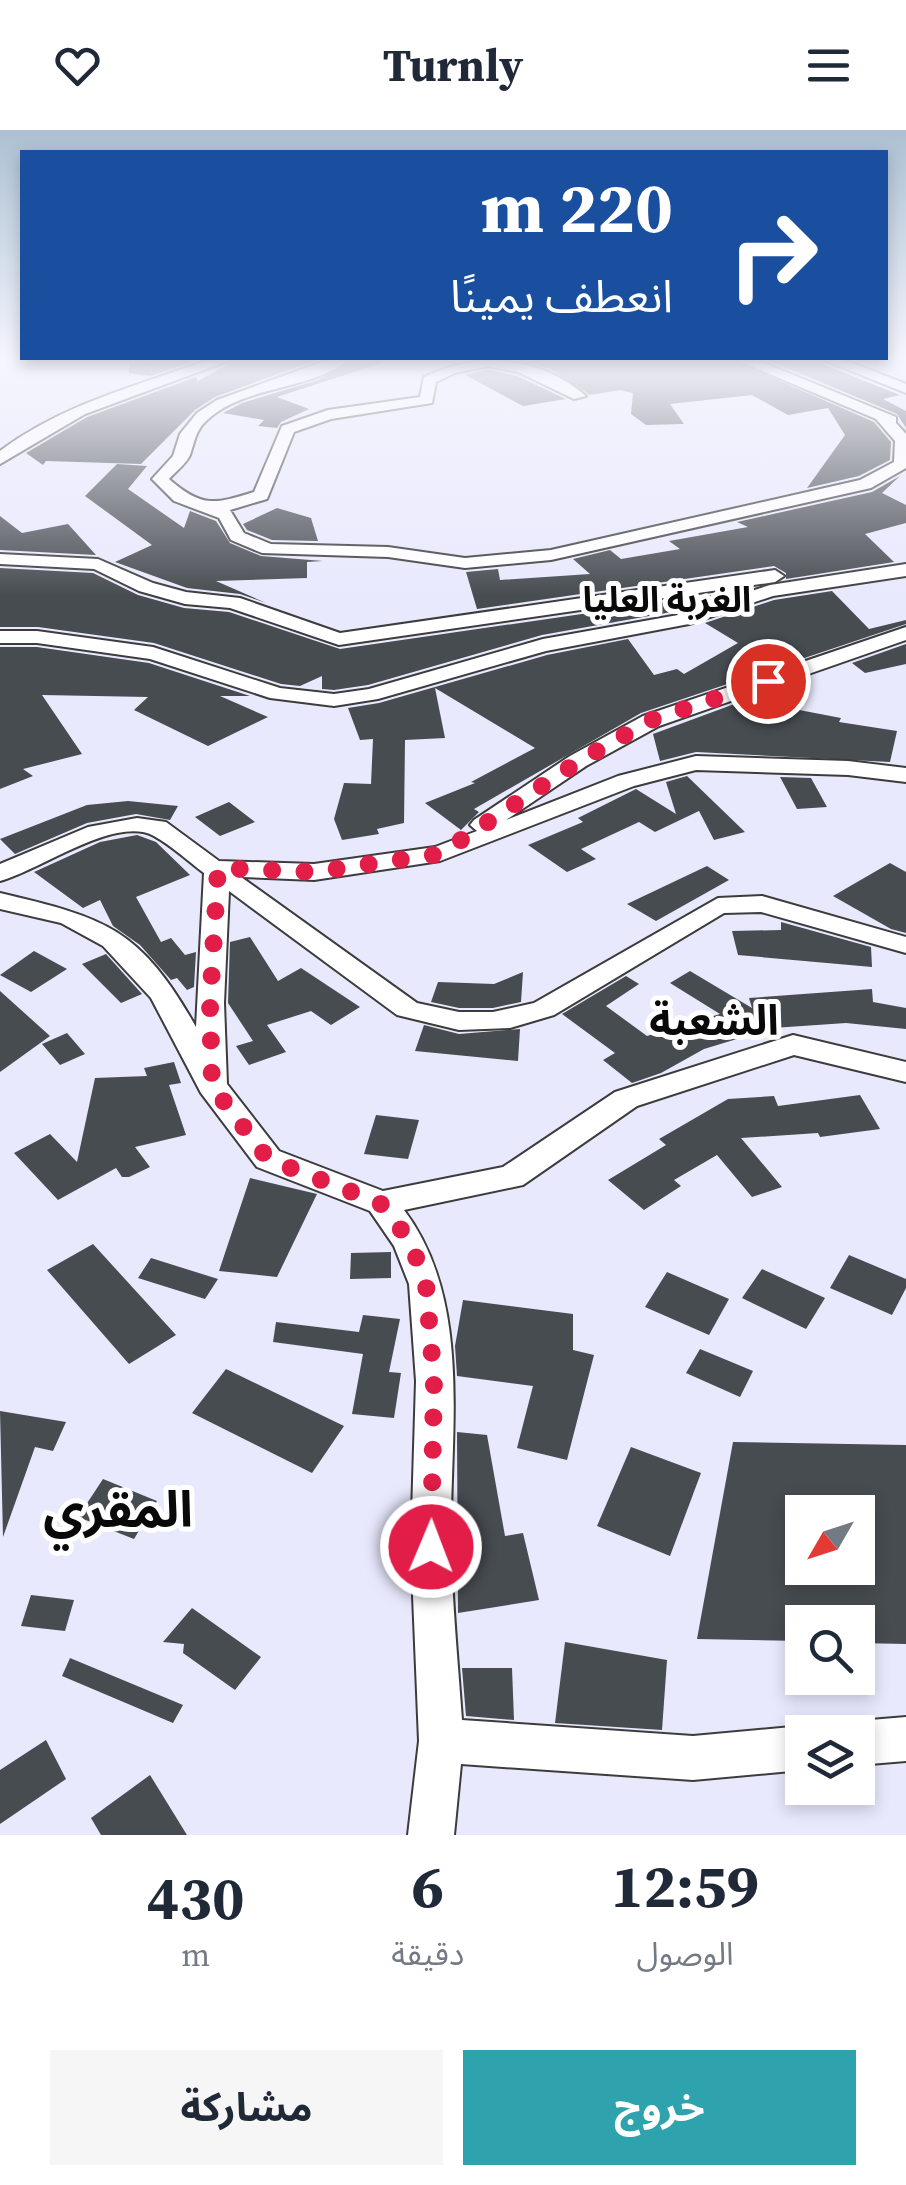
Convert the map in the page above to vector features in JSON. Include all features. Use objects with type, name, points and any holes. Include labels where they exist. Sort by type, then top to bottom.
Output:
[{"type":"street","points":[[0,459],[26,438]]},
{"type":"street","points":[[182,438],[181,457],[160,479],[180,497],[226,515],[237,536],[268,549],[388,552],[465,563],[550,554],[865,484],[902,464],[901,438]]},
{"type":"street","points":[[214,510],[261,495],[283,438]]},
{"type":"street","points":[[0,558],[98,564],[146,587],[185,598],[233,602],[338,639],[906,557]]},
{"type":"street","points":[[0,637],[37,637],[153,653],[277,694],[334,700],[371,695],[543,645],[682,620],[770,592],[906,570]]},
{"type":"street","points":[[440,854],[578,762],[651,720],[906,634]]},
{"type":"street","points":[[218,868],[314,872],[440,854],[626,781],[696,763],[848,768],[906,775]]},
{"type":"street","points":[[0,873],[99,830],[133,823],[157,827],[408,1009],[432,1018],[480,1024],[513,1020],[544,1009],[718,906],[762,904],[906,945]]},
{"type":"street","points":[[212,1086],[210,1003],[218,868]]},
{"type":"street","points":[[0,902],[90,924],[140,964],[172,1006],[212,1086],[268,1159],[380,1203],[410,1241],[426,1284],[434,1381],[431,1547],[442,1740],[431,1835]]},
{"type":"street","points":[[380,1203],[512,1176],[626,1099],[793,1045],[906,1072]]},
{"type":"street","points":[[875,1742],[906,1739]]},
{"type":"street","points":[[442,1740],[693,1758],[785,1750]]},
{"type":"building","points":[[52,438],[167,438],[141,464],[46,461],[43,465],[26,453]]},
{"type":"building","points":[[843,438],[887,438],[891,442],[890,460],[859,476],[807,488]]},
{"type":"building","points":[[117,464],[147,466],[128,489],[184,528],[190,511],[216,521],[230,543],[261,556],[323,561],[307,562],[307,578],[216,581],[266,603],[240,594],[187,588],[115,562],[152,545],[85,496]]},
{"type":"building","points":[[900,476],[882,493],[906,505],[906,523],[865,534],[894,562],[786,579],[786,573],[774,566],[477,609],[466,572],[498,569],[500,580],[590,574],[573,559],[610,550],[621,559],[680,549],[669,541],[748,527],[737,522],[872,492]]},
{"type":"building","points":[[277,508],[311,518],[318,541],[272,540],[247,530],[243,524]]},
{"type":"building","points":[[0,516],[22,533],[68,524],[96,555],[0,550]]},
{"type":"building","points":[[0,568],[93,573],[138,595],[184,608],[229,612],[340,649],[740,591],[677,611],[542,635],[368,685],[334,690],[322,689],[322,676],[300,686],[281,684],[154,643],[38,627],[0,627]]},
{"type":"building","points":[[832,591],[869,629],[906,620],[906,624],[641,713],[474,809],[479,812],[461,830],[425,803],[475,783],[471,782],[535,748],[435,688],[445,738],[405,740],[404,823],[377,829],[379,834],[342,840],[334,819],[344,783],[371,784],[373,739],[360,740],[348,708],[379,703],[547,655],[628,639],[654,675],[677,669],[684,674],[738,643],[705,623],[774,600]]},
{"type":"building","points":[[906,644],[906,664],[865,673],[852,663]]},
{"type":"building","points":[[0,647],[37,647],[149,663],[250,696],[220,696],[268,717],[208,746],[134,710],[148,697],[42,695],[82,754],[23,769],[33,776],[0,789]]},
{"type":"building","points":[[756,696],[795,701],[794,709],[841,718],[839,722],[897,731],[890,762],[696,752],[660,761],[653,734]]},
{"type":"building","points":[[687,776],[745,832],[714,840],[699,811],[655,832],[639,822],[581,849],[596,859],[567,872],[528,845],[583,822],[578,818],[636,789],[676,814],[666,782]]},
{"type":"building","points":[[780,777],[811,778],[827,807],[797,809]]},
{"type":"building","points":[[128,801],[178,806],[170,820],[136,814],[87,823],[15,854],[0,839],[87,805]]},
{"type":"building","points":[[229,802],[255,822],[220,836],[195,817]]},
{"type":"building","points":[[137,835],[156,842],[190,875],[136,897],[161,942],[171,938],[185,955],[196,952],[194,987],[187,990],[177,978],[171,980],[140,945],[113,926],[100,900],[83,908],[34,872],[100,842]]},
{"type":"building","points":[[890,863],[906,872],[906,933],[891,929],[833,896]]},
{"type":"building","points":[[707,866],[729,880],[656,921],[627,904]]},
{"type":"building","points":[[781,922],[871,947],[872,967],[738,955],[732,931],[781,930]]},
{"type":"building","points":[[250,937],[278,981],[301,968],[360,1007],[331,1025],[311,1011],[267,1025],[286,1052],[249,1065],[236,1046],[253,1041],[228,1003],[230,942]]},
{"type":"building","points":[[34,951],[67,969],[31,992],[0,975]]},
{"type":"building","points":[[106,954],[142,994],[121,1003],[82,964]]},
{"type":"building","points":[[690,971],[752,1008],[749,998],[872,989],[873,1002],[906,1008],[906,1029],[846,1023],[773,1028],[704,1049],[661,1073],[632,1083],[603,1060],[615,1053],[562,1014],[626,976],[639,984],[606,1006],[647,1036],[720,1014],[670,983]]},
{"type":"building","points":[[523,972],[521,1002],[493,1008],[459,1008],[431,1002],[438,982],[494,984]]},
{"type":"building","points":[[0,991],[50,1036],[0,1072]]},
{"type":"building","points":[[424,1025],[459,1034],[520,1029],[518,1061],[415,1051]]},
{"type":"building","points":[[67,1033],[85,1054],[60,1065],[42,1044]]},
{"type":"building","points":[[174,1062],[181,1083],[169,1085],[186,1135],[135,1147],[150,1167],[129,1177],[122,1177],[116,1168],[58,1200],[14,1153],[50,1134],[77,1162],[95,1078],[147,1076],[144,1068]]},
{"type":"building","points":[[860,1095],[880,1129],[820,1137],[818,1133],[741,1138],[782,1187],[752,1197],[717,1155],[674,1180],[681,1186],[644,1210],[608,1180],[666,1145],[659,1139],[728,1099],[774,1096],[778,1106]]},
{"type":"building","points":[[376,1115],[419,1120],[408,1159],[364,1154]]},
{"type":"building","points":[[250,1178],[317,1194],[277,1277],[219,1271]]},
{"type":"building","points":[[93,1244],[176,1335],[129,1364],[47,1270]]},
{"type":"building","points":[[391,1252],[391,1278],[350,1279],[351,1253]]},
{"type":"building","points":[[849,1255],[906,1279],[906,1288],[892,1315],[830,1288]]},
{"type":"building","points":[[151,1258],[218,1279],[205,1299],[138,1278]]},
{"type":"building","points":[[762,1269],[825,1298],[806,1329],[742,1298]]},
{"type":"building","points":[[667,1272],[729,1299],[709,1335],[645,1307]]},
{"type":"building","points":[[463,1300],[573,1314],[573,1350],[594,1355],[567,1460],[517,1448],[533,1386],[457,1376],[455,1346]]},
{"type":"building","points":[[363,1315],[400,1319],[389,1372],[401,1373],[394,1418],[352,1414],[363,1354],[273,1342],[276,1322],[359,1332]]},
{"type":"building","points":[[700,1349],[753,1371],[740,1397],[686,1373]]},
{"type":"building","points":[[226,1369],[344,1426],[312,1473],[192,1413]]},
{"type":"building","points":[[0,1411],[66,1422],[53,1451],[35,1447],[3,1537]]},
{"type":"building","points":[[457,1432],[487,1435],[505,1536],[523,1533],[539,1600],[458,1613]]},
{"type":"building","points":[[733,1442],[906,1445],[906,1644],[875,1643],[875,1605],[785,1605],[785,1641],[697,1639]]},
{"type":"building","points":[[631,1447],[701,1473],[670,1556],[597,1526]]},
{"type":"building","points":[[103,1479],[157,1501],[134,1539],[78,1517]]},
{"type":"building","points":[[31,1595],[74,1600],[65,1631],[21,1626]]},
{"type":"building","points":[[192,1608],[261,1657],[235,1690],[183,1653],[184,1644],[163,1642]]},
{"type":"building","points":[[565,1642],[667,1660],[662,1730],[555,1723]]},
{"type":"building","points":[[70,1658],[183,1705],[173,1723],[62,1676]]},
{"type":"building","points":[[462,1668],[512,1668],[514,1720],[466,1716]]},
{"type":"building","points":[[46,1740],[66,1779],[0,1824],[0,1770]]},
{"type":"building","points":[[150,1775],[187,1835],[101,1835],[91,1818]]},
{"type":"district","name":"الغربة العليا","points":[[667,600]]},
{"type":"district","name":"الشعبة","points":[[714,1020]]},
{"type":"district","name":"المقري","points":[[118,1509]]},
{"type":"route","points":[[431,1547],[434,1381],[426,1284],[410,1241],[380,1203],[268,1159],[212,1086],[210,1003],[218,868],[314,872],[440,854],[578,762],[651,720],[768,681]]}]
